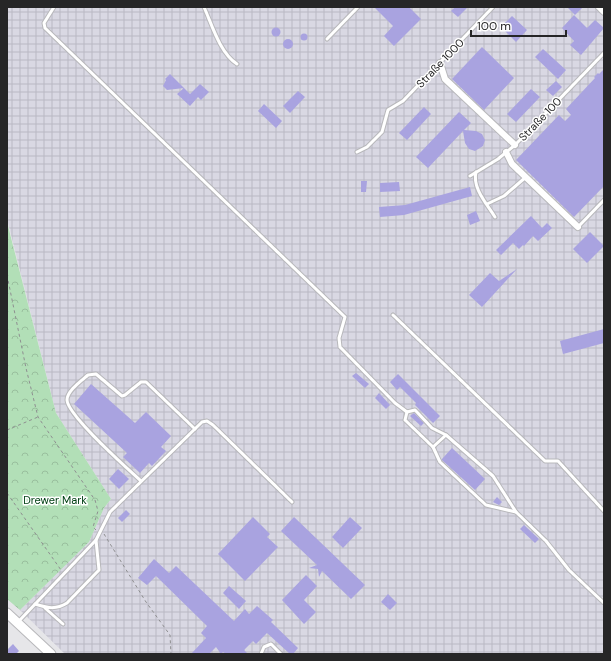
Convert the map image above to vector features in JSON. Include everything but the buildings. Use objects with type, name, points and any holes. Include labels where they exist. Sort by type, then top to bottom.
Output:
[{"type":"main road","points":[[7,613],[51,654]]},
{"type":"street","points":[[599,7],[604,12]]},
{"type":"street","points":[[440,63],[445,79],[515,145]]},
{"type":"street","points":[[506,152],[512,164],[578,227]]},
{"type":"lane","points":[[54,7],[44,23],[45,28],[345,316],[339,338],[340,347],[395,403],[407,412]]},
{"type":"lane","points":[[204,7],[226,53],[237,64]]},
{"type":"lane","points":[[327,39],[358,7]]},
{"type":"lane","name":"Straße 1000","points":[[357,152],[367,147],[382,132],[388,110],[403,101],[493,7]]},
{"type":"lane","name":"Straße 100","points":[[470,176],[515,145],[604,53]]},
{"type":"lane","points":[[476,172],[476,183],[486,204],[495,217]]},
{"type":"lane","points":[[486,204],[504,196],[526,177]]},
{"type":"lane","points":[[578,227],[604,200]]},
{"type":"lane","points":[[393,315],[545,461],[558,461],[604,511]]},
{"type":"lane","points":[[141,482],[91,433],[68,405],[67,399],[69,393],[79,383],[88,375],[96,374],[122,396],[141,382],[146,382],[195,429]]},
{"type":"lane","points":[[407,412],[415,410],[432,428],[446,435],[493,476],[516,512],[546,541],[570,570],[604,603]]},
{"type":"lane","points":[[407,412],[405,420],[433,447],[440,462],[486,505],[516,512]]},
{"type":"lane","points":[[18,623],[96,540],[110,512],[205,421],[213,425],[292,502]]},
{"type":"lane","points":[[433,447],[446,435]]},
{"type":"lane","points":[[45,608],[60,607],[67,603],[99,570],[96,540]]},
{"type":"lane","points":[[35,604],[45,608],[63,624]]},
{"type":"lane","points":[[261,654],[264,647],[270,644],[281,654]]},
{"type":"path","points":[[7,275],[26,368],[38,417],[95,500],[98,511],[93,526],[106,535],[146,602],[170,635],[171,654]]},
{"type":"path","points":[[7,430],[38,417]]},
{"type":"path","points":[[7,493],[64,574]]},
{"type":"shaded area","points":[[7,7],[604,7],[604,654],[65,654],[20,610],[89,542],[104,508],[111,499],[56,413],[7,219]]},
{"type":"green space","name":"Drewer Mark","points":[[7,222],[56,413],[111,499],[104,508],[89,542],[20,610],[7,599]]}]
